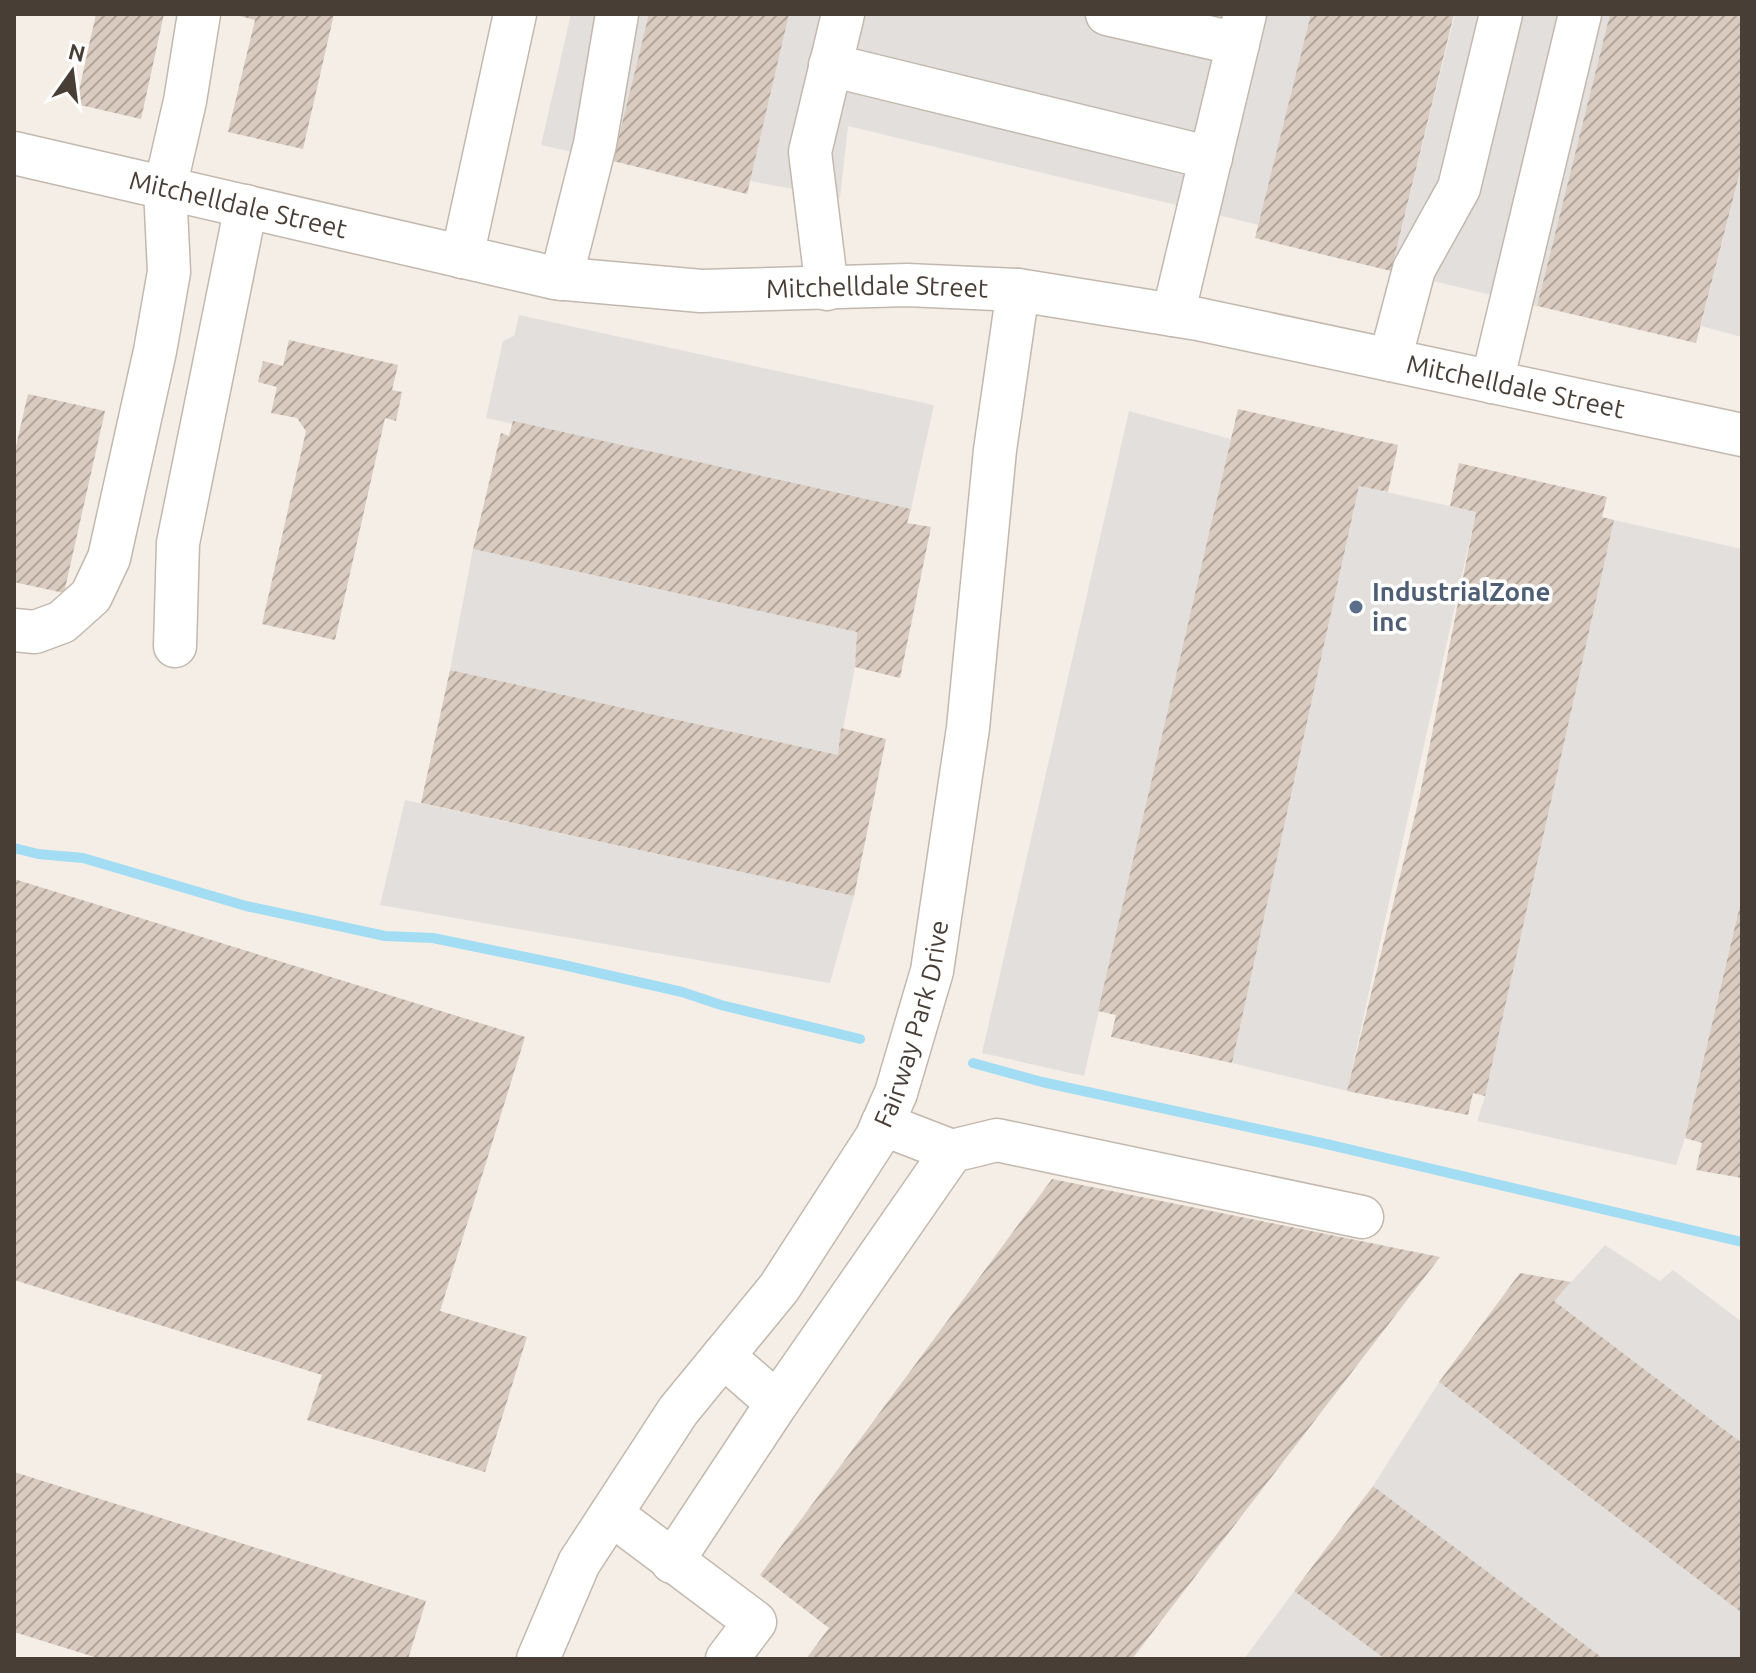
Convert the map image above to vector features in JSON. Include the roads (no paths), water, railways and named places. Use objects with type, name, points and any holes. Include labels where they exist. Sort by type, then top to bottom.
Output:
[{"type":"street","points":[[14,630],[35,632],[62,622],[91,596],[109,558],[155,351],[169,272],[165,188],[185,101],[199,14]]},
{"type":"street","points":[[462,257],[515,14]]},
{"type":"street","points":[[561,279],[595,144],[617,14]]},
{"type":"street","points":[[827,289],[810,152],[843,14]]},
{"type":"street","points":[[1107,14],[1242,29],[1173,315]]},
{"type":"street","points":[[1390,360],[1414,269],[1459,188],[1501,14]]},
{"type":"street","points":[[1492,382],[1580,14]]},
{"type":"street","points":[[830,65],[1211,158]]},
{"type":"street","name":"Mitchelldale Street","points":[[16,164],[165,188],[561,279],[701,291],[907,285],[1018,290],[1173,315],[1742,435]]},
{"type":"street","points":[[175,646],[178,543],[246,206]]},
{"type":"street","name":"Fairway Park Drive","points":[[538,1659],[579,1563],[678,1411],[779,1288],[876,1138],[896,1093],[932,971],[968,728],[995,450],[1018,290]]},
{"type":"street","points":[[882,1124],[952,1151],[997,1140],[1362,1217]]},
{"type":"street","points":[[672,1562],[777,1403],[952,1151]]},
{"type":"street","points":[[723,1356],[777,1403]]},
{"type":"street","points":[[611,1514],[755,1622],[727,1659]]},
{"type":"waterway","points":[[14,848],[38,854],[83,858],[246,906],[385,936],[433,938],[559,964],[682,992],[721,1005],[860,1039]]},
{"type":"waterway","points":[[973,1063],[1042,1082],[1322,1143],[1742,1242]]},
{"type":"place","name":"IndustrialZone inc","points":[[1356,607]]}]
